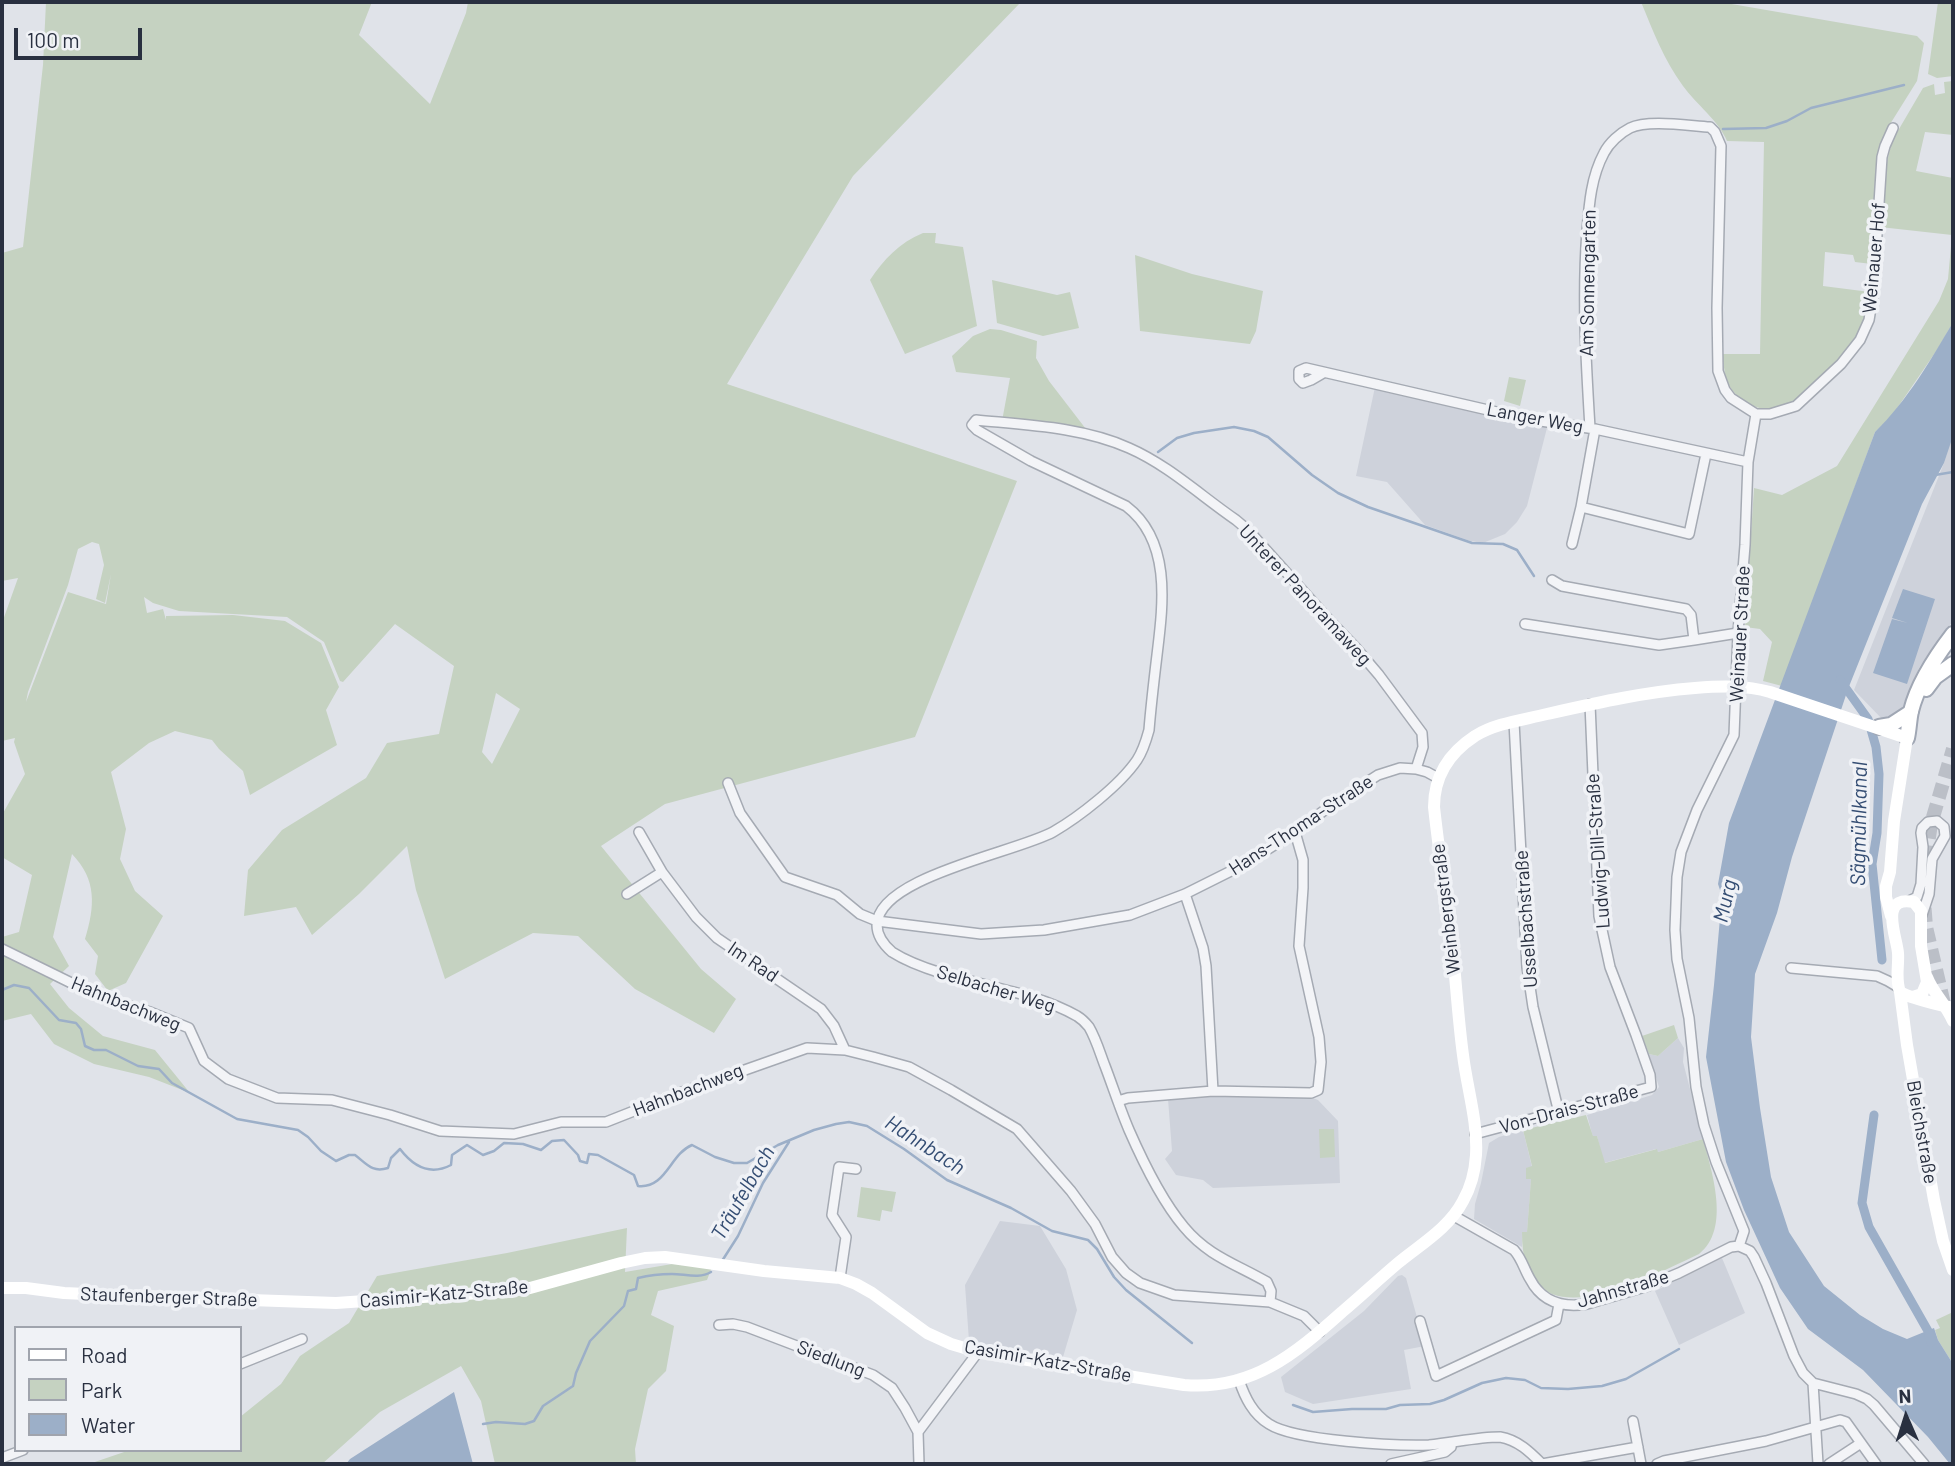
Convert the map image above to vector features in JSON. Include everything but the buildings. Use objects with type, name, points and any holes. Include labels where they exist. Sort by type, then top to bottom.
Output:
[{"type":"main road","points":[[1909,725],[1926,675],[1951,638]]},
{"type":"main road","points":[[1909,725],[1929,684],[1953,664]]},
{"type":"main road","points":[[1879,727],[1909,725]]},
{"type":"street","name":"Am Sonnengarten","points":[[1592,429],[1584,340],[1590,201],[1599,164],[1611,143],[1631,127],[1648,124],[1710,127],[1721,146],[1718,371],[1731,398],[1756,414]]},
{"type":"street","name":"Weinauer Hof","points":[[1756,414],[1770,414],[1796,406],[1841,364],[1860,340],[1869,320],[1873,296],[1882,157],[1893,128]]},
{"type":"street","name":"Langer Weg","points":[[1323,373],[1527,419],[1592,429],[1748,462]]},
{"type":"street","name":"Weinauer Straße","points":[[1739,1246],[1744,1231],[1716,1162],[1696,1087],[1684,988],[1677,959],[1675,902],[1681,852],[1697,810],[1734,735],[1748,462],[1756,414]]},
{"type":"street","name":"Unterer Panoramaweg","points":[[877,921],[887,904],[909,887],[938,872],[1029,842],[1070,820],[1112,786],[1137,761],[1149,730],[1163,595],[1154,542],[1135,513],[1126,506],[1031,461],[977,429],[972,425],[976,421],[1055,428],[1091,435],[1130,448],[1172,473],[1236,520],[1356,648],[1400,702],[1422,733],[1424,741],[1416,769]]},
{"type":"street","points":[[1572,544],[1581,507],[1592,429]]},
{"type":"street","points":[[1581,507],[1689,534],[1706,454]]},
{"type":"street","points":[[1552,580],[1562,586],[1686,609],[1691,615],[1693,640]]},
{"type":"street","points":[[1525,624],[1659,645],[1738,633]]},
{"type":"street","points":[[1416,769],[1438,778],[1449,760],[1485,730],[1590,704],[1668,690],[1755,688],[1879,727],[1909,725],[1894,821],[1890,872],[1885,891],[1891,916]]},
{"type":"street","name":"Ludwig-Dill-Straße","points":[[1590,704],[1599,916],[1610,967],[1650,1075]]},
{"type":"street","name":"Usselbachstraße","points":[[1514,722],[1527,967],[1532,1007],[1559,1113]]},
{"type":"street","name":"Hans-Thoma-Straße","points":[[877,921],[981,934],[1066,927],[1130,915],[1185,894],[1243,865],[1378,775],[1400,768],[1416,769]]},
{"type":"street","name":"Weinbergstraße","points":[[1191,1385],[1214,1385],[1239,1380],[1265,1371],[1283,1360],[1320,1332],[1454,1216],[1464,1200],[1474,1172],[1475,1134],[1463,1058],[1434,807],[1438,778]]},
{"type":"street","points":[[728,783],[740,813],[785,877],[837,895],[860,914],[877,921]]},
{"type":"street","points":[[1891,916],[1895,907],[1917,897],[1921,884],[1922,828],[1928,822],[1937,821],[1944,827],[1945,836],[1932,859],[1929,894],[1922,915],[1921,947],[1927,977],[1931,986],[1948,1004],[1953,1021]]},
{"type":"street","name":"Im Rad","points":[[639,832],[662,872],[696,917],[717,938],[821,1009],[834,1026],[845,1049]]},
{"type":"street","points":[[1118,1101],[1213,1091],[1311,1093],[1318,1090],[1321,1062],[1319,1037],[1299,946],[1303,860],[1295,832]]},
{"type":"street","points":[[627,894],[662,872]]},
{"type":"street","points":[[1890,872],[1896,895],[1900,900],[1917,904],[1922,915]]},
{"type":"street","points":[[1185,894],[1203,947],[1213,1091]]},
{"type":"street","name":"Bleichstraße","points":[[1891,916],[1898,953],[1899,990],[1906,1045],[1934,1200],[1953,1270]]},
{"type":"street","name":"Selbacher Weg","points":[[877,921],[879,936],[884,945],[914,963],[962,980],[1042,1000],[1083,1020],[1094,1036],[1142,1158],[1168,1205],[1183,1226],[1212,1254],[1267,1282],[1271,1291],[1270,1302]]},
{"type":"street","name":"Hahnbachweg","points":[[2,949],[103,998],[150,1012],[189,1028],[204,1061],[228,1079],[277,1098],[332,1100],[440,1131],[514,1134],[561,1122],[606,1122],[807,1048],[845,1049],[909,1067],[1017,1129],[1072,1191],[1095,1224],[1112,1257],[1126,1273],[1140,1283],[1174,1295],[1270,1302],[1304,1316],[1320,1332]]},
{"type":"street","points":[[1791,968],[1877,975],[1891,970],[1896,964],[1898,953]]},
{"type":"street","points":[[1869,975],[1885,979],[1904,995],[1948,1004]]},
{"type":"street","points":[[1913,997],[1925,991],[1927,977]]},
{"type":"street","name":"Von-Drais-Straße","points":[[1475,1134],[1651,1087],[1650,1075]]},
{"type":"street","points":[[840,1278],[846,1237],[832,1215],[839,1167],[856,1169]]},
{"type":"street","name":"Jahnstraße","points":[[1454,1216],[1514,1250],[1531,1281],[1547,1300],[1578,1306],[1648,1286],[1731,1247],[1739,1246]]},
{"type":"street","points":[[1739,1246],[1750,1251],[1754,1257],[1803,1373],[1813,1383],[1867,1399],[1924,1464]]},
{"type":"street","name":"Casimir-Katz-Straße","points":[[336,1303],[530,1288],[621,1263],[665,1257],[764,1271],[840,1278],[872,1293],[927,1333],[951,1344],[978,1352],[1191,1385]]},
{"type":"street","name":"Staufenberger Straße","points":[[2,1288],[108,1295],[336,1303]]},
{"type":"street","points":[[1420,1321],[1436,1376],[1556,1321],[1559,1304]]},
{"type":"street","name":"Siedlung","points":[[719,1325],[747,1327],[873,1375],[892,1388],[918,1432]]},
{"type":"street","points":[[242,1363],[302,1339]]},
{"type":"street","points":[[919,1464],[918,1432],[978,1352]]},
{"type":"street","points":[[1239,1380],[1254,1411],[1268,1424],[1287,1433],[1430,1445],[1490,1437],[1508,1439],[1525,1448],[1542,1464],[1638,1447]]},
{"type":"street","points":[[1813,1383],[1818,1464]]},
{"type":"street","points":[[1657,1464],[1766,1441],[1840,1420],[1846,1422],[1876,1464]]},
{"type":"street","points":[[1633,1422],[1641,1464]]},
{"type":"street","points":[[1391,1464],[1445,1452],[1452,1442]]},
{"type":"street","points":[[1829,1464],[1861,1443]]},
{"type":"shaded area","points":[[1375,387],[1548,424],[1527,506],[1505,534],[1483,543],[1425,525],[1387,482],[1356,476]]},
{"type":"shaded area","points":[[1953,433],[1953,621],[1919,668],[1900,713],[1884,721],[1854,690],[1944,463]]},
{"type":"shaded area","points":[[1678,1038],[1684,1048],[1683,1062],[1703,1139],[1604,1163],[1597,1136],[1593,1137],[1587,1115],[1652,1095],[1659,1087],[1649,1054],[1658,1056]]},
{"type":"shaded area","points":[[1211,1095],[1308,1096],[1318,1100],[1338,1121],[1340,1183],[1213,1188],[1203,1180],[1176,1175],[1165,1159],[1172,1151],[1168,1099]]},
{"type":"shaded area","points":[[1523,1130],[1532,1167],[1527,1232],[1522,1232],[1522,1247],[1474,1219],[1489,1143]]},
{"type":"shaded area","points":[[1000,1221],[1040,1226],[1066,1269],[1077,1310],[1063,1357],[973,1346],[969,1341],[965,1285]]},
{"type":"shaded area","points":[[1722,1258],[1745,1313],[1679,1345],[1655,1291]]},
{"type":"shaded area","points":[[1402,1275],[1406,1278],[1425,1346],[1404,1350],[1411,1389],[1313,1404],[1285,1392],[1281,1377],[1364,1311]]},
{"type":"green space","points":[[46,2],[372,2],[359,35],[430,104],[468,2],[1021,2],[853,176],[727,384],[1017,481],[915,737],[665,804],[601,846],[701,969],[736,999],[714,1033],[635,989],[578,936],[533,933],[445,979],[416,890],[407,846],[359,894],[312,935],[296,907],[244,916],[248,870],[282,830],[366,778],[387,743],[439,734],[454,666],[395,624],[343,682],[340,681],[324,642],[287,617],[179,611],[153,603],[144,597],[147,613],[163,609],[166,620],[166,616],[233,615],[285,621],[321,643],[339,687],[326,710],[337,745],[250,795],[243,771],[212,740],[175,731],[149,743],[111,772],[126,829],[120,859],[135,891],[163,916],[126,983],[108,991],[95,974],[98,956],[85,939],[92,904],[90,884],[72,854],[53,937],[69,966],[50,984],[69,1008],[103,1036],[155,1050],[190,1093],[149,1077],[94,1064],[54,1044],[31,1014],[2,1021],[2,937],[19,932],[32,875],[2,857],[2,815],[25,774],[15,738],[2,741],[2,623],[18,578],[2,581],[2,253],[23,247],[43,65]],"holes":[[[92,542],[99,544],[104,565],[96,599],[105,603],[111,574],[106,604],[68,592],[26,702],[68,585],[78,549]],[[496,693],[520,709],[492,764],[482,752]]]},
{"type":"green space","points":[[1641,2],[1720,2],[1917,36],[1924,43],[1917,81],[1887,129],[1881,145],[1872,264],[1855,262],[1853,255],[1825,252],[1823,286],[1870,292],[1861,328],[1842,359],[1796,402],[1786,407],[1766,409],[1739,398],[1727,381],[1722,354],[1760,354],[1764,142],[1727,141],[1719,126],[1676,76],[1659,45]]},
{"type":"green space","points":[[1938,2],[1953,2],[1953,76],[1937,78],[1928,74]]},
{"type":"green space","points":[[1953,81],[1953,135],[1925,132],[1916,171],[1953,178],[1953,322],[1891,417],[1875,432],[1782,686],[1763,681],[1772,642],[1760,629],[1745,627],[1754,488],[1782,495],[1837,466],[1939,301],[1948,279],[1952,235],[1880,227],[1886,166],[1892,141],[1923,88],[1934,84],[1935,95],[1945,93],[1944,82]]},
{"type":"green space","points":[[923,233],[936,233],[935,243],[963,247],[977,326],[905,354],[870,280],[893,252]]},
{"type":"green space","points":[[1135,255],[1192,274],[1263,291],[1256,331],[1250,344],[1140,331]]},
{"type":"green space","points":[[992,280],[1057,295],[1070,292],[1079,328],[1043,336],[997,323]]},
{"type":"green space","points":[[990,329],[1037,341],[1036,358],[1049,381],[1089,433],[1002,421],[1010,378],[956,372],[952,356],[973,336]]},
{"type":"green space","points":[[1509,377],[1526,380],[1520,406],[1504,401]]},
{"type":"green space","points":[[1674,1025],[1678,1038],[1658,1056],[1649,1054],[1642,1036]]},
{"type":"green space","points":[[1586,1115],[1593,1136],[1597,1136],[1605,1163],[1703,1139],[1714,1183],[1717,1215],[1709,1243],[1699,1254],[1618,1289],[1589,1296],[1563,1297],[1541,1288],[1527,1267],[1522,1232],[1527,1232],[1531,1179],[1526,1179],[1526,1168],[1532,1166],[1523,1130]]},
{"type":"green space","points":[[1319,1129],[1334,1129],[1335,1157],[1320,1158]]},
{"type":"green space","points":[[861,1187],[896,1192],[892,1212],[882,1210],[880,1221],[857,1217]]},
{"type":"green space","points":[[627,1228],[625,1272],[690,1261],[712,1267],[707,1280],[658,1291],[651,1315],[674,1326],[666,1371],[648,1389],[635,1449],[636,1464],[495,1464],[481,1401],[461,1366],[380,1412],[322,1464],[89,1464],[124,1452],[242,1452],[242,1415],[281,1384],[300,1356],[349,1323],[377,1276]]},
{"type":"green space","points":[[1953,1312],[1953,1364],[1935,1330],[1940,1328],[1936,1320]]},
{"type":"water","name":"Murg","points":[[1953,322],[1952,439],[1944,463],[1922,504],[1848,689],[1755,974],[1751,1037],[1771,1177],[1789,1232],[1824,1286],[1860,1315],[1907,1339],[1934,1328],[1953,1364],[1953,1464],[1950,1464],[1928,1437],[1863,1370],[1808,1329],[1780,1288],[1744,1210],[1726,1162],[1706,1057],[1722,896],[1718,884],[1729,823],[1875,432],[1908,394]]},
{"type":"water","points":[[1903,589],[1935,599],[1907,684],[1873,673],[1892,619],[1908,623],[1892,618]]},
{"type":"water","points":[[454,1392],[473,1464],[346,1464],[350,1459]]},
{"type":"waterway","points":[[1723,129],[1766,128],[1787,121],[1811,108],[1904,85]]},
{"type":"waterway","points":[[1158,452],[1177,438],[1194,433],[1234,427],[1254,431],[1268,437],[1312,475],[1338,493],[1368,507],[1472,543],[1503,544],[1517,550],[1534,576]]},
{"type":"waterway","points":[[1935,475],[1953,472]]},
{"type":"waterway","name":"Sägmühlkanal","points":[[1840,680],[1868,719],[1876,747],[1879,774],[1877,833],[1872,864],[1882,960]]},
{"type":"waterway","name":"Hahnbach","points":[[2,990],[14,985],[29,988],[59,1020],[76,1023],[81,1029],[85,1046],[94,1050],[106,1050],[138,1066],[159,1069],[172,1083],[237,1119],[298,1130],[336,1161],[355,1155],[370,1167],[378,1169],[388,1168],[391,1158],[400,1149],[422,1168],[436,1170],[451,1165],[452,1155],[467,1145],[483,1155],[504,1143],[523,1144],[541,1150],[552,1141],[564,1140],[580,1161],[587,1163],[589,1154],[598,1155],[634,1175],[638,1186],[647,1185],[662,1177],[678,1156],[692,1145],[715,1157],[734,1163],[747,1163],[778,1145],[814,1130],[849,1122],[867,1126],[947,1180],[1011,1208],[1052,1231],[1088,1240],[1126,1290],[1192,1343]]},
{"type":"waterway","name":"Sägmühlkanal","points":[[1874,1115],[1862,1203],[1869,1227],[1928,1331],[1931,1342]]},
{"type":"waterway","name":"Träufelbach","points":[[722,1261],[738,1236],[763,1183],[789,1142]]},
{"type":"waterway","name":"Träufelbach","points":[[483,1424],[525,1424],[534,1421],[543,1406],[573,1386],[590,1341],[624,1306],[628,1291],[636,1289],[638,1278],[663,1274],[697,1276],[711,1272]]},
{"type":"waterway","name":"Hahnbach","points":[[1293,1405],[1313,1412],[1430,1404],[1482,1383],[1506,1378],[1525,1380],[1541,1388],[1602,1386],[1626,1379],[1679,1349]]},
{"type":"tunnel","points":[[1944,1004],[1926,927],[1924,901],[1931,824],[1953,749]]}]
